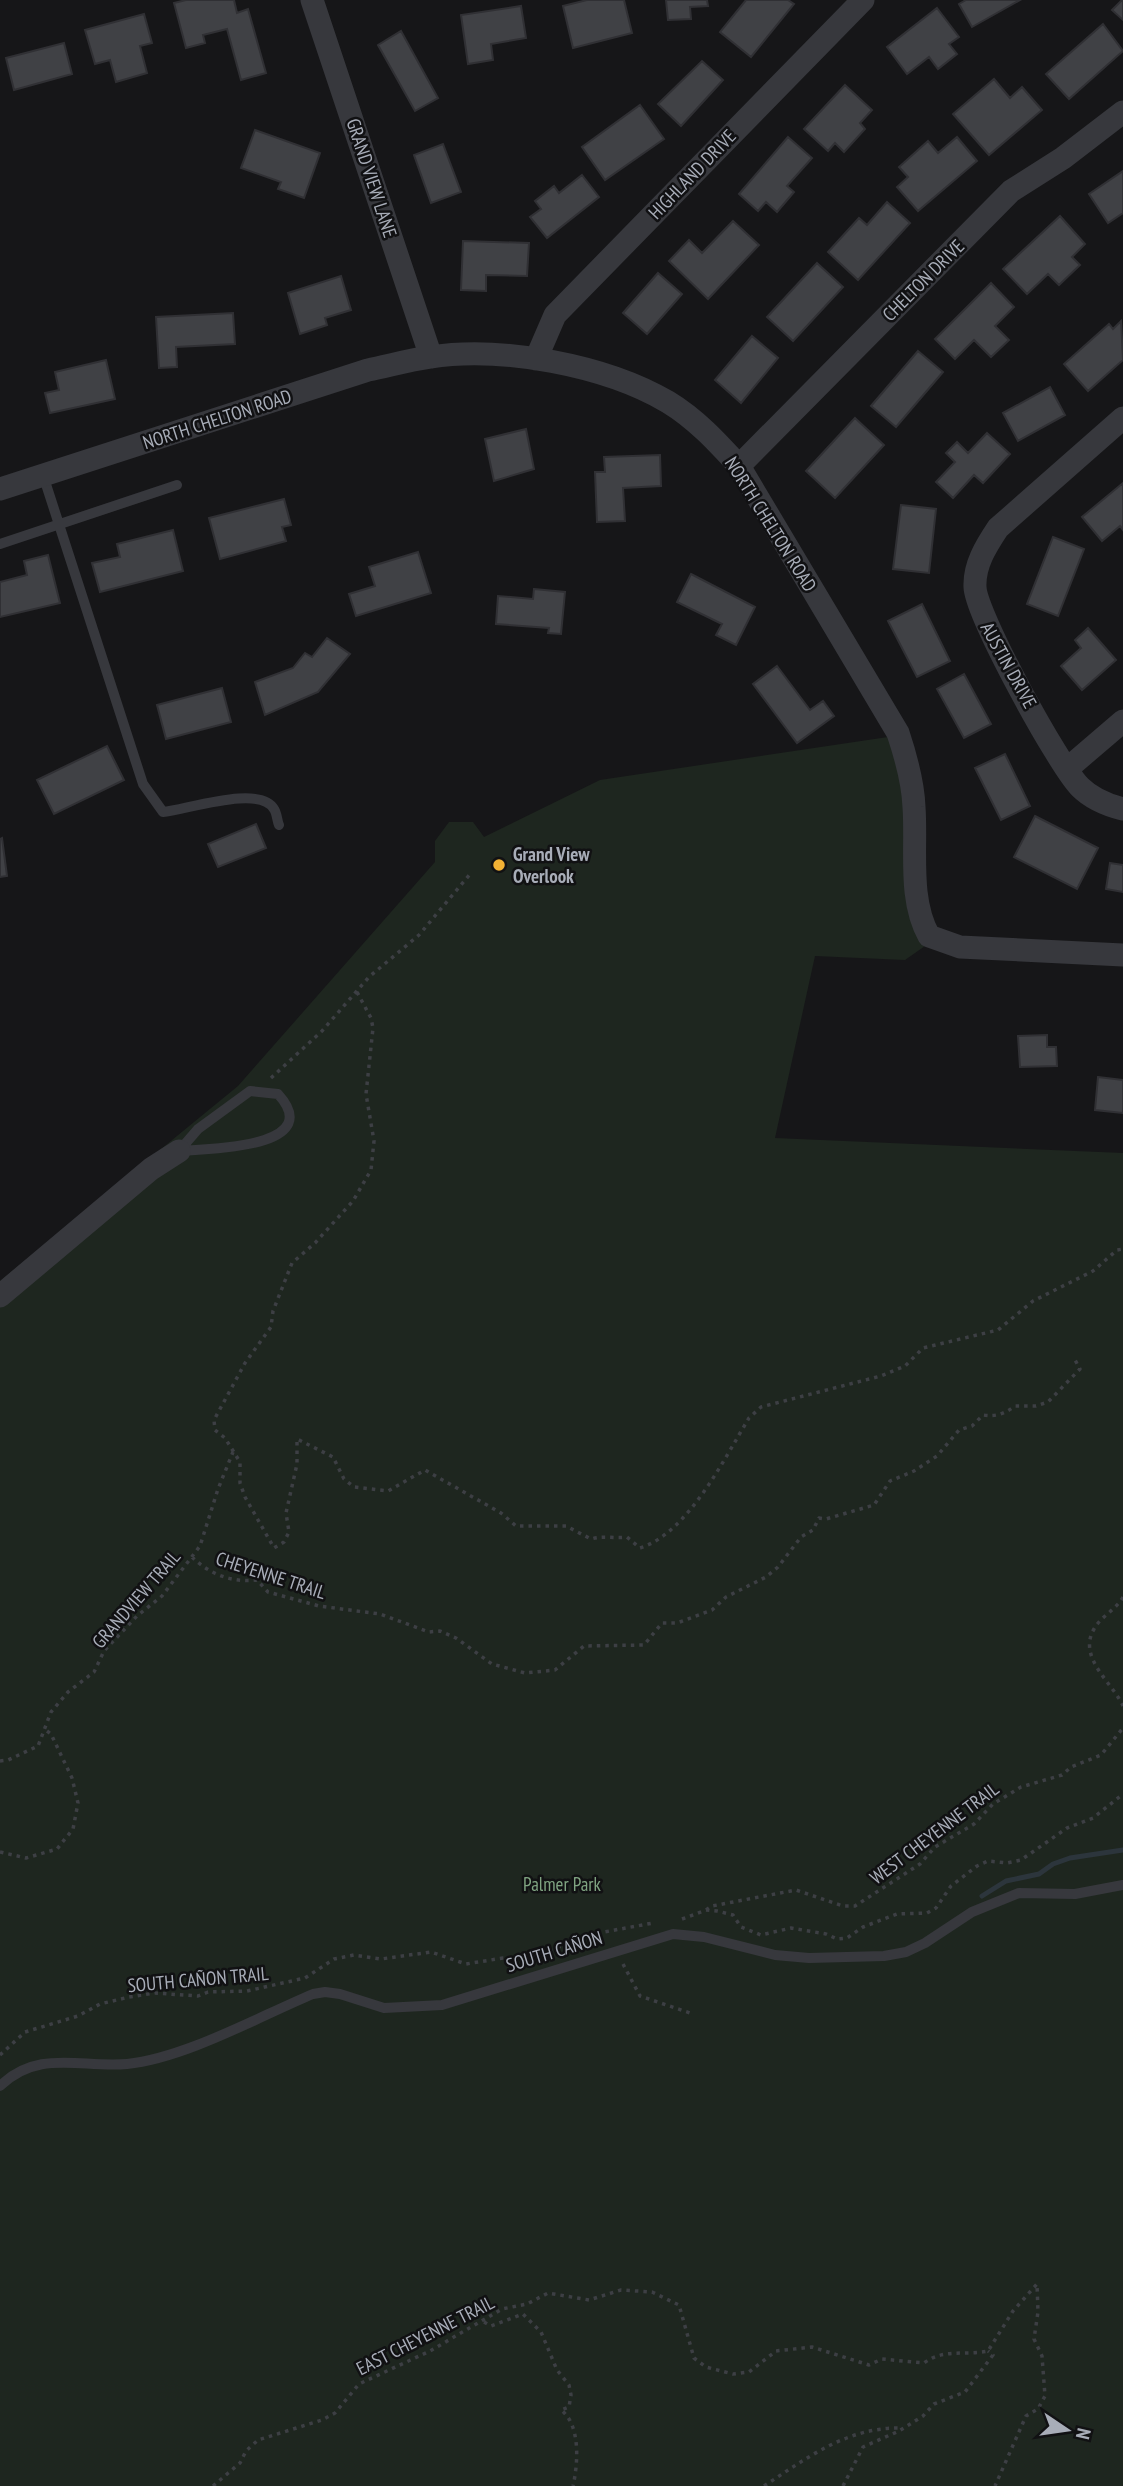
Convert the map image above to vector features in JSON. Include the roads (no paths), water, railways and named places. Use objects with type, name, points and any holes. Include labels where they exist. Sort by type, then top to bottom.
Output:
[{"type":"street","name":"GRAND VIEW LANE","points":[[312,0],[430,357]]},
{"type":"street","name":"HIGHLAND DRIVE","points":[[536,359],[555,315],[863,0]]},
{"type":"street","name":"CHELTON DRIVE","points":[[739,466],[1011,191],[1063,158],[1123,112]]},
{"type":"street","name":"NORTH CHELTON ROAD","points":[[0,489],[368,370],[430,357],[497,355],[536,359],[585,370],[650,393],[709,433],[739,466],[898,733],[911,778],[918,905],[922,923],[929,936],[960,947],[1123,954]]},
{"type":"street","name":"AUSTIN DRIVE","points":[[1123,418],[1010,515],[985,548],[978,565],[975,586],[986,624],[1067,769],[1091,797],[1123,809]]},
{"type":"street","points":[[1067,769],[1123,721]]},
{"type":"street","points":[[0,1296],[151,1169],[179,1151]]},
{"type":"lane","points":[[43,475],[143,784],[163,812],[181,810],[209,800],[264,800],[274,808],[279,825]]},
{"type":"lane","points":[[0,544],[177,485]]},
{"type":"lane","points":[[250,1091],[278,1094],[290,1114],[287,1126],[276,1138],[229,1148],[179,1151],[198,1129],[250,1091]]},
{"type":"lane","name":"SOUTH CAÑON","points":[[0,2087],[27,2067],[46,2062],[126,2064],[167,2056],[313,1994],[325,1992],[384,2008],[442,2005],[673,1934],[704,1937],[775,1955],[809,1958],[884,1956],[906,1952],[925,1943],[972,1912],[1019,1893],[1074,1894],[1123,1885]]},
{"type":"waterway","points":[[982,1896],[1006,1881],[1039,1874],[1053,1864],[1070,1858],[1123,1850]]},
{"type":"place","name":"Grand View Overlook","points":[[499,865]]},
{"type":"park label","name":"Palmer Park","points":[[562,1884]]}]
